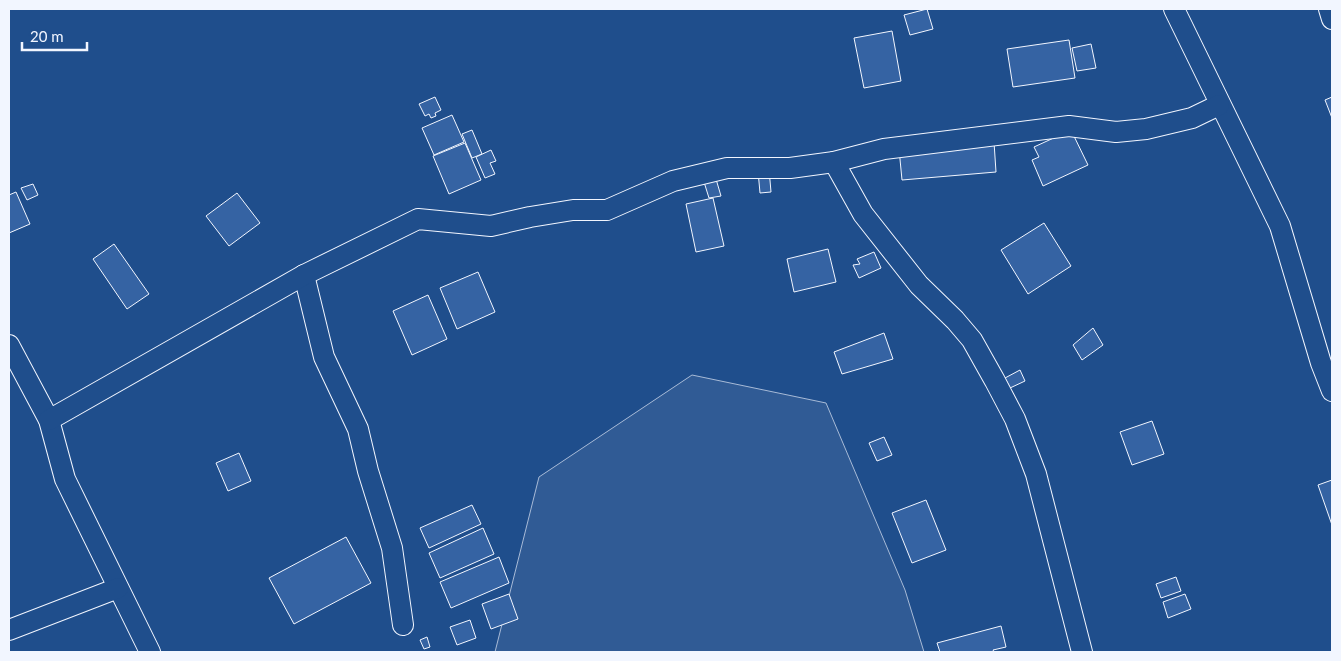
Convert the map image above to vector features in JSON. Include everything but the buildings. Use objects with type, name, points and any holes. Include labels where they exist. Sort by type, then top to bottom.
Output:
[{"type":"street","points":[[1174,9],[1280,226],[1321,363],[1332,391]]},
{"type":"street","points":[[1329,9],[1332,19]]},
{"type":"street","points":[[49,420],[304,276],[418,219],[491,226],[573,210],[607,210],[673,181],[727,168],[790,168],[834,162],[884,149],[1070,126],[1116,132],[1146,129],[1192,118],[1220,105]]},
{"type":"street","points":[[834,162],[863,214],[919,284],[972,340],[995,380],[1015,420],[1036,474],[1082,652]]},
{"type":"street","points":[[304,276],[324,357],[358,429],[368,471],[392,548],[403,625]]},
{"type":"street","points":[[10,352],[49,420],[65,479],[150,652]]},
{"type":"street","points":[[9,630],[118,588]]},
{"type":"shaded area","points":[[692,375],[826,403],[905,590],[924,652],[495,652],[539,477]]}]
